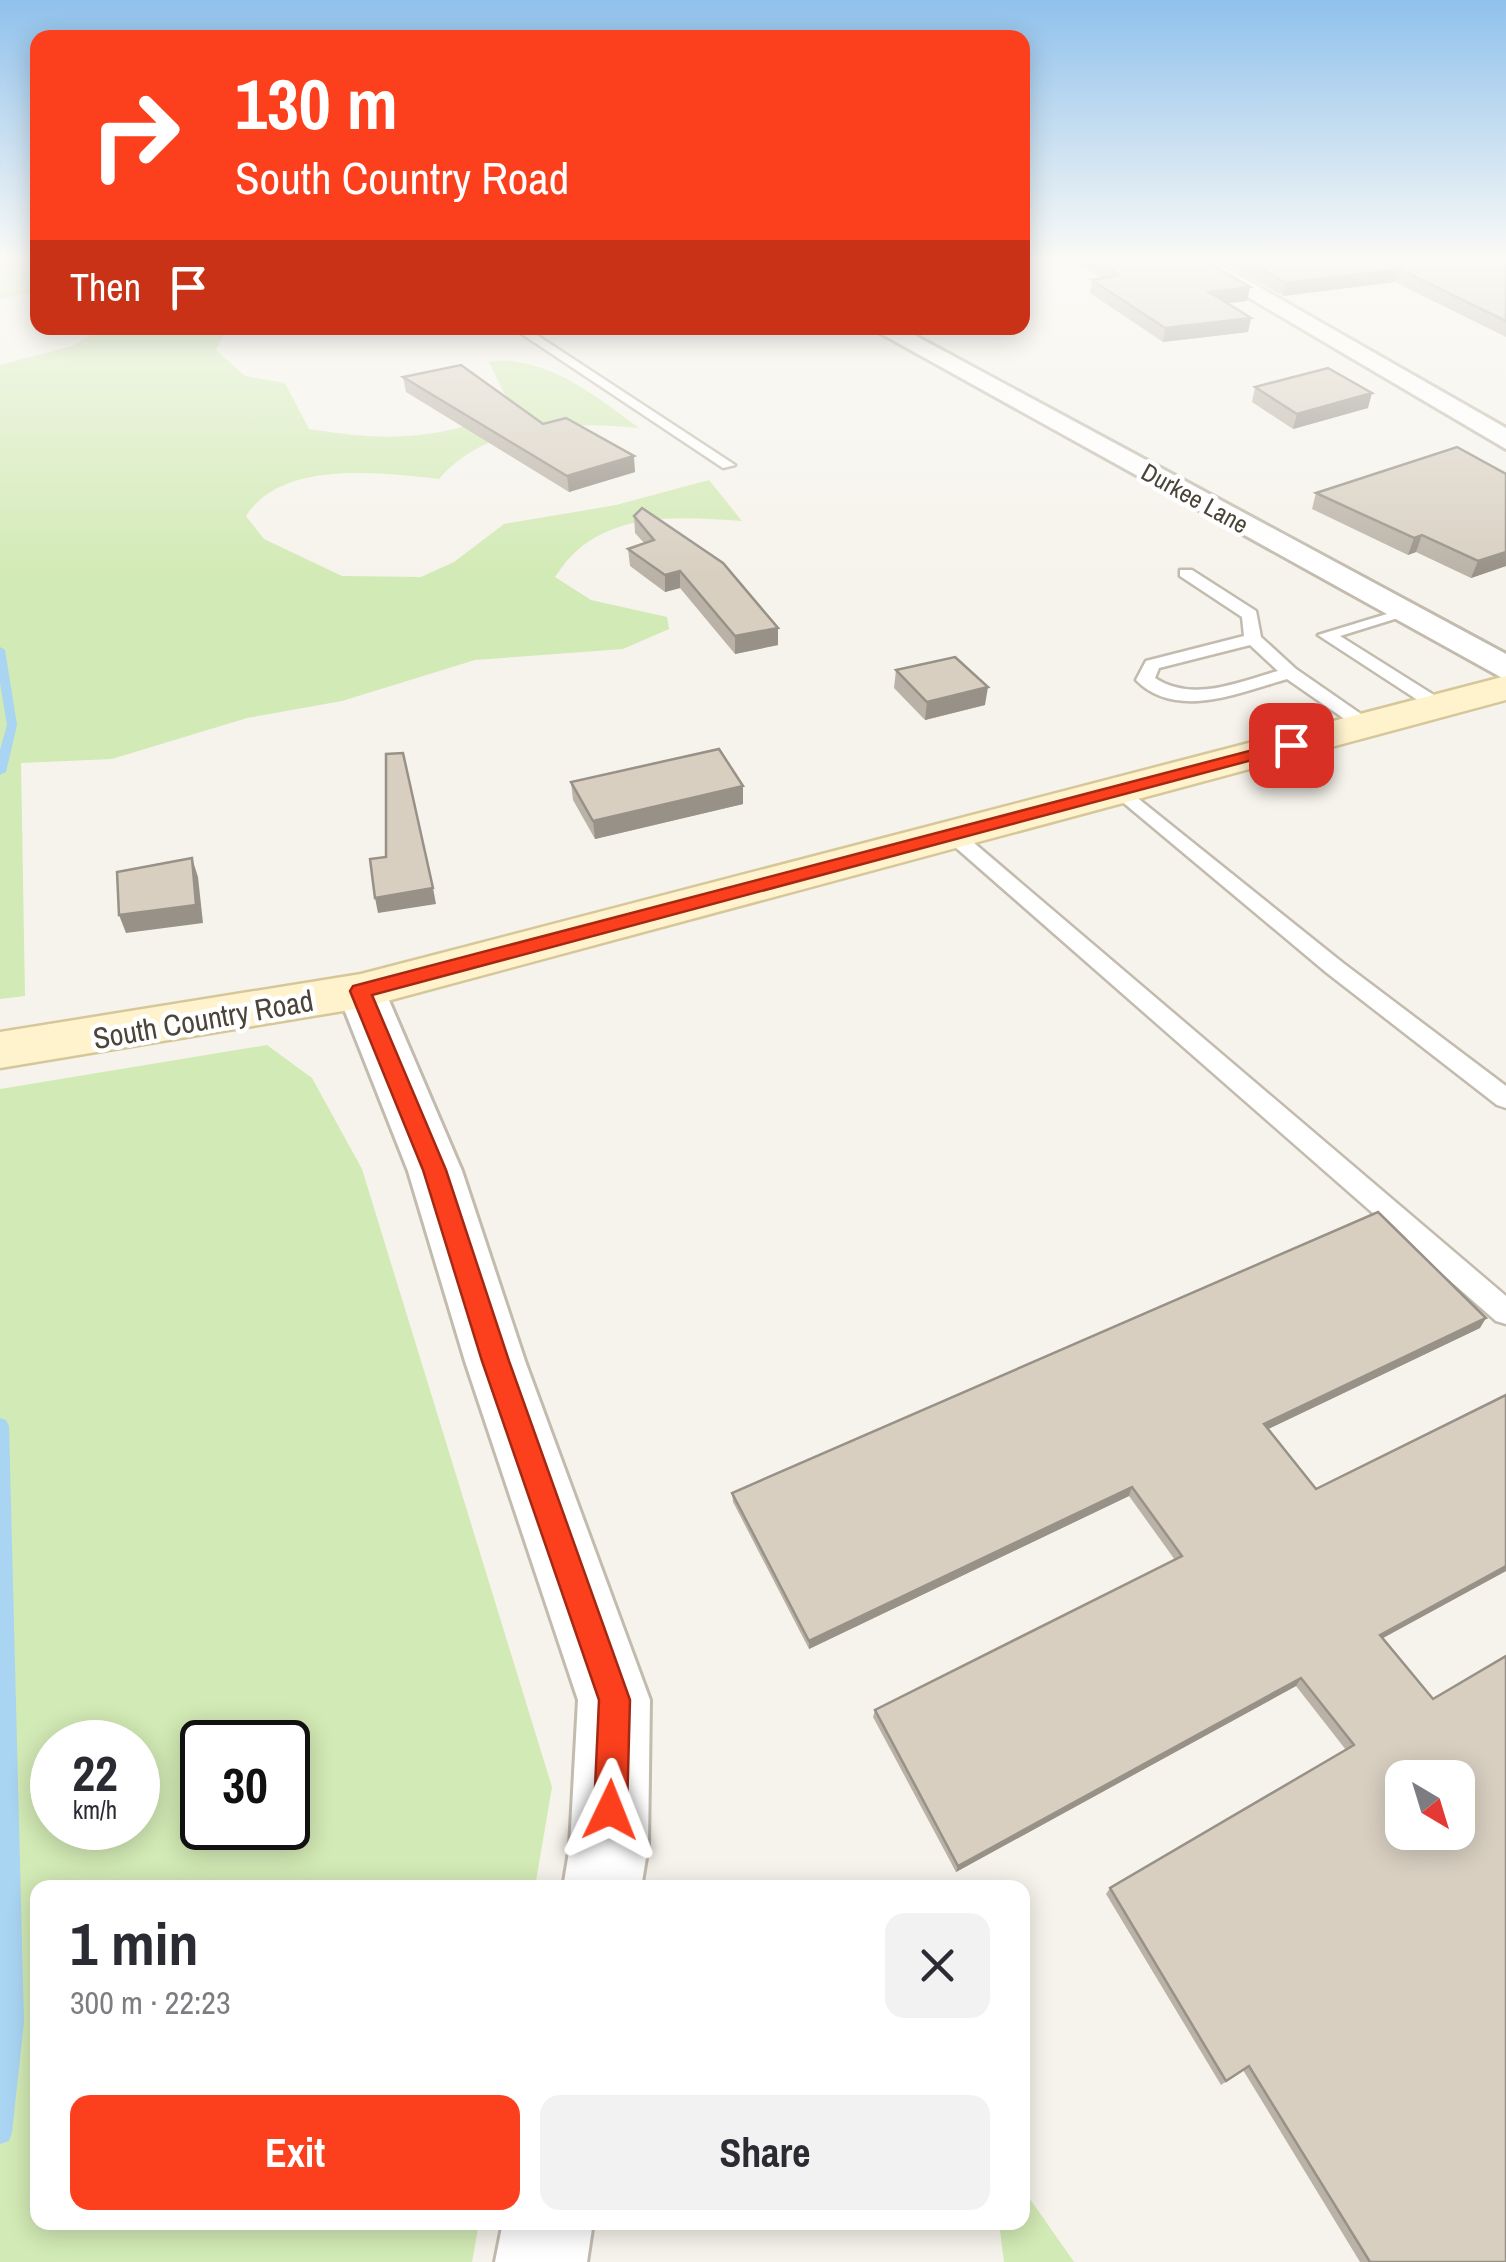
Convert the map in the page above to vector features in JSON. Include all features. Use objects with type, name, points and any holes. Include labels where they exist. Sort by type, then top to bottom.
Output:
[{"type":"main road","name":"South Country Road","points":[[0,1050],[360,991],[1506,688]]},
{"type":"street","name":"Durkee Lane","points":[[952,366],[1506,669]]},
{"type":"street","points":[[1378,366],[1506,440]]},
{"type":"street","points":[[360,991],[435,1170],[496,1361],[614,1700],[609,1846],[603,1880]]},
{"type":"street","points":[[541,2262],[547,2230]]},
{"type":"lane","points":[[576,366],[728,465]]},
{"type":"lane","points":[[1186,572],[1250,615],[1253,639],[1290,673],[1366,725]]},
{"type":"lane","points":[[1406,612],[1326,635],[1439,706]]},
{"type":"lane","points":[[1253,639],[1152,665],[1145,680],[1157,690],[1191,697],[1290,673]]},
{"type":"lane","points":[[1120,790],[1335,968],[1506,1099]]},
{"type":"lane","points":[[953,835],[1506,1313]]},
{"type":"green space","points":[[0,366],[233,366],[245,376],[285,383],[309,429],[389,437],[459,428],[513,411],[491,366],[533,366],[569,380],[639,428],[559,426],[506,436],[459,460],[439,479],[362,473],[308,478],[283,485],[262,498],[246,516],[264,539],[342,576],[421,577],[454,562],[504,524],[616,505],[709,480],[742,521],[689,518],[638,522],[592,539],[572,555],[555,577],[591,600],[667,617],[669,629],[623,649],[475,660],[342,701],[247,718],[112,759],[21,763],[25,996],[0,999]]},
{"type":"green space","points":[[267,1045],[312,1078],[362,1169],[552,1787],[536,1880],[30,1880],[30,2230],[478,2230],[472,2262],[0,2262],[0,1089]]},
{"type":"green space","points":[[1030,2199],[1074,2262],[1004,2262],[1000,2230],[1030,2230]]},
{"type":"building","points":[[462,366],[543,424],[566,418],[634,456],[567,476],[403,377]]},
{"type":"building","points":[[1328,368],[1372,393],[1297,414],[1255,387]]},
{"type":"building","points":[[1457,447],[1506,474],[1506,552],[1478,561],[1422,535],[1414,538],[1316,493]]},
{"type":"building","points":[[642,508],[723,563],[778,628],[735,636],[680,571],[665,575],[628,549],[654,540],[634,516]]},
{"type":"building","points":[[955,657],[988,687],[927,702],[896,670]]},
{"type":"building","points":[[719,749],[743,786],[593,821],[571,782]]},
{"type":"building","points":[[403,753],[433,888],[375,898],[370,859],[386,857],[386,754]]},
{"type":"building","points":[[192,858],[196,905],[119,915],[117,872]]},
{"type":"building","points":[[1378,1212],[1486,1318],[1264,1424],[1316,1489],[1506,1395],[1506,1566],[1380,1635],[1433,1699],[1506,1656],[1506,2262],[1370,2262],[1249,2066],[1226,2081],[1110,1888],[1354,1745],[1301,1678],[958,1866],[875,1710],[1182,1556],[1132,1487],[809,1641],[732,1493]]},
{"type":"waterway","points":[[0,650],[12,725],[0,772]]},
{"type":"waterway","points":[[0,1426],[12,2022],[0,2132]]},
{"type":"route","points":[[610,1810],[614,1700],[496,1361],[435,1170],[360,991],[1291,745]]}]
